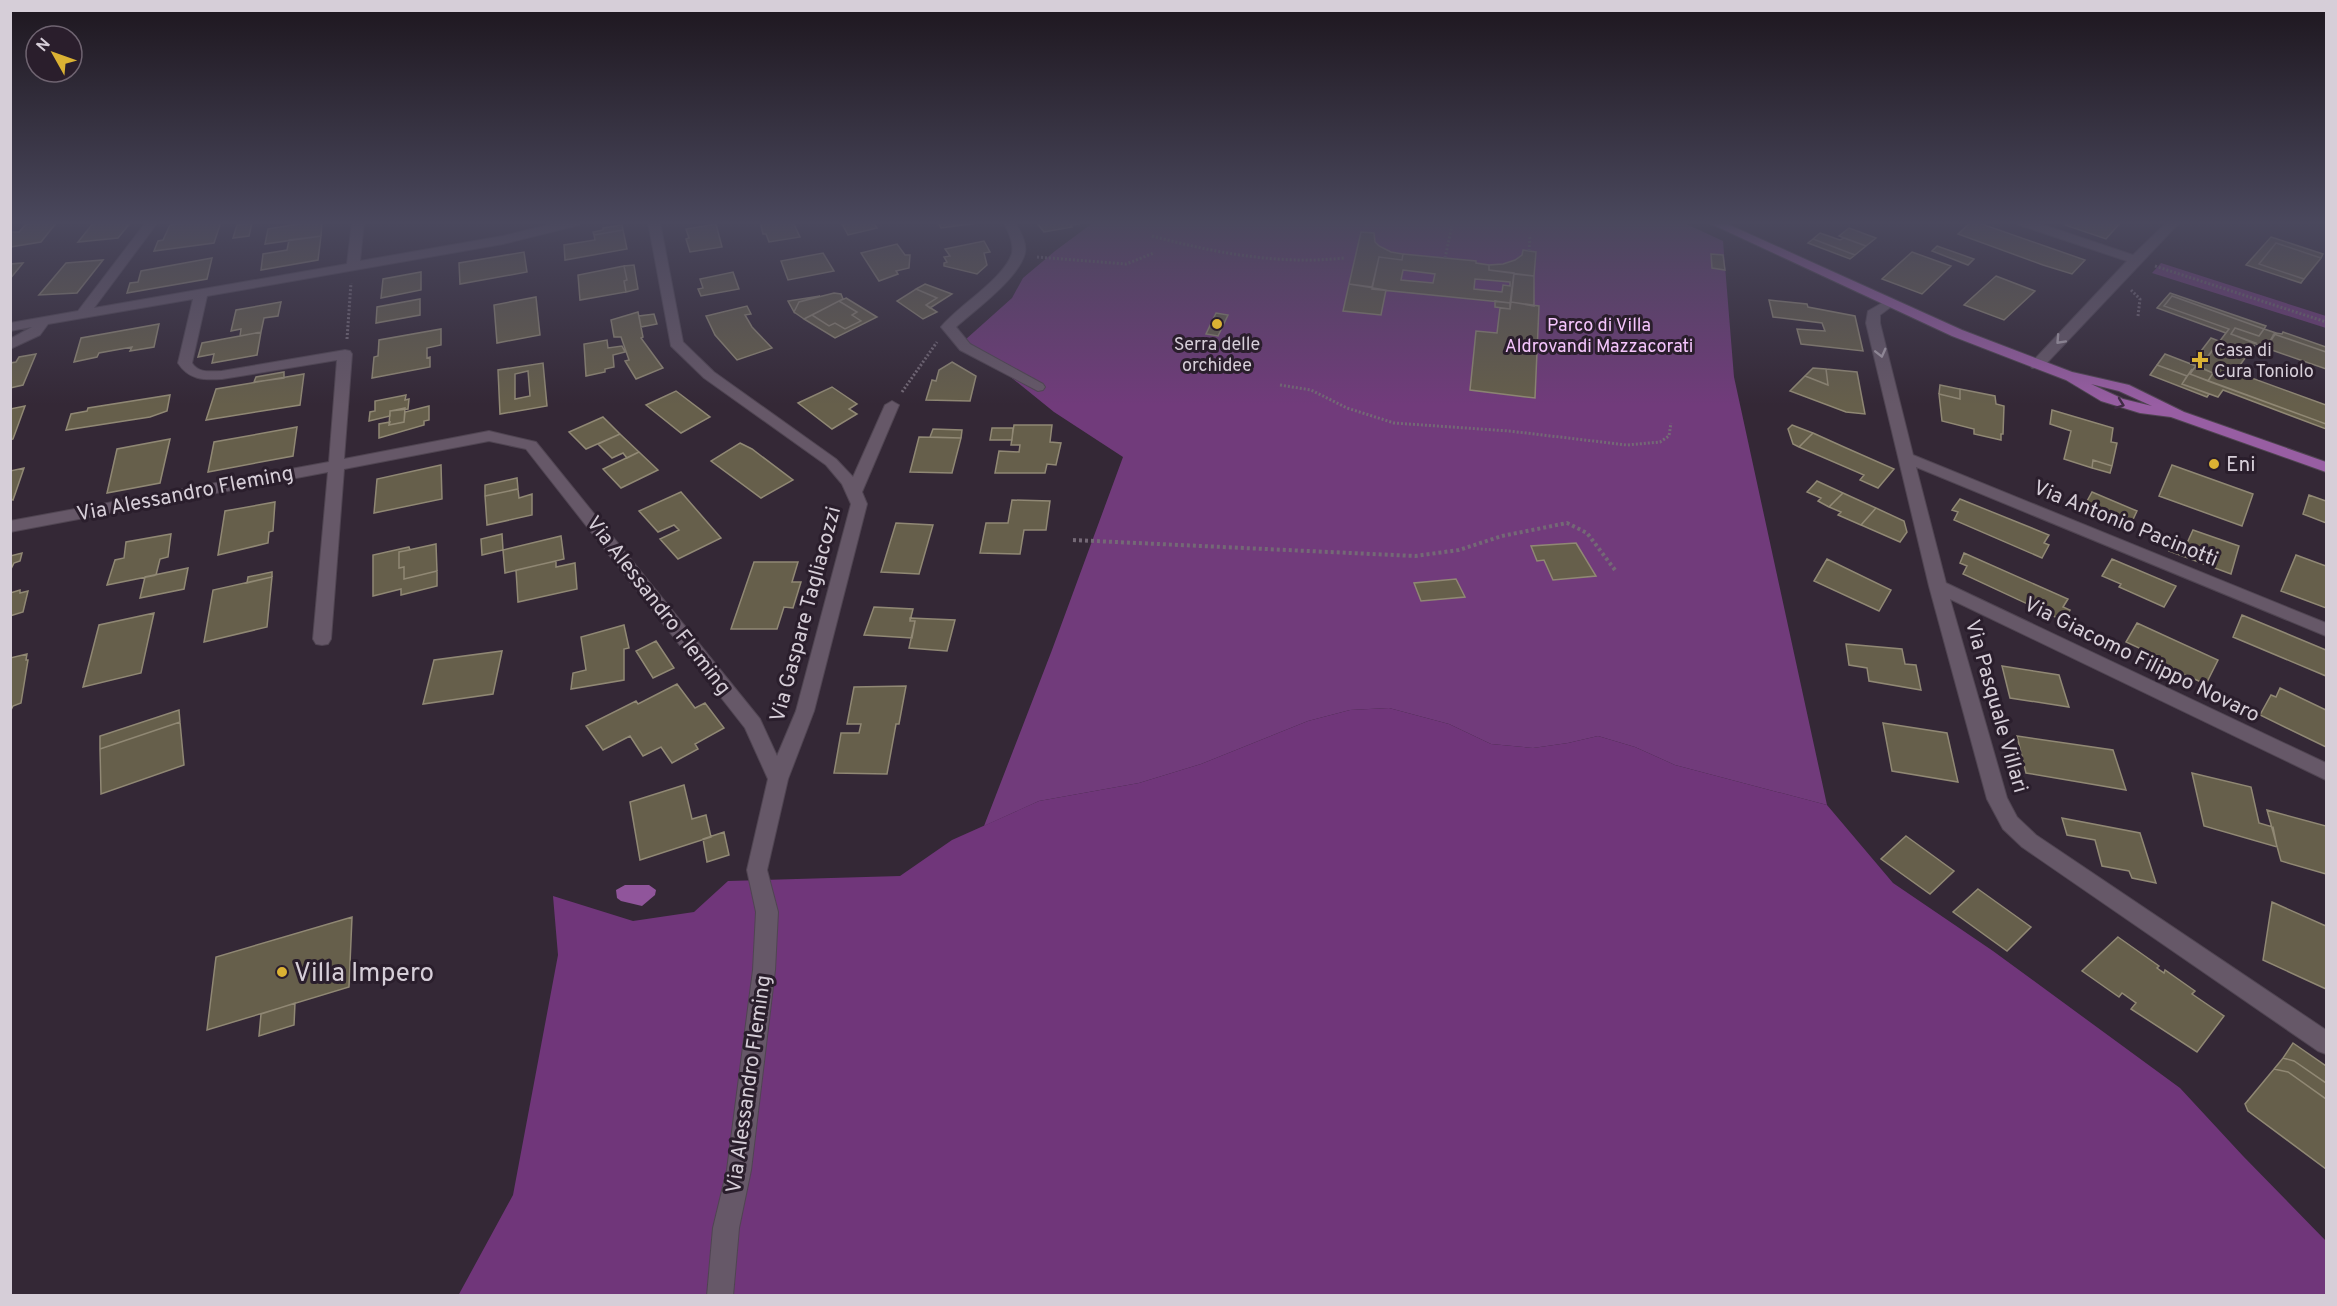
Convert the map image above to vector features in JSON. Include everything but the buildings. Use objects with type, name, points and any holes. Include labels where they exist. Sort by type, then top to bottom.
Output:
[{"type":"main road","points":[[1845,283],[2037,365],[2069,376],[2098,396],[2133,409],[2179,415],[2326,467]]},
{"type":"street","points":[[83,314],[107,283]]},
{"type":"street","points":[[10,327],[263,283]]},
{"type":"street","name":"Via Gaspare Tagliacozzi","points":[[665,283],[676,343],[710,375],[831,462],[845,475],[855,490],[859,504],[805,711],[778,779]]},
{"type":"street","points":[[995,283],[948,327],[965,347],[1038,387]]},
{"type":"street","points":[[2037,365],[2114,283]]},
{"type":"street","points":[[201,294],[185,363],[189,371],[203,376],[222,375],[345,354],[338,464],[322,639]]},
{"type":"street","name":"Via Pasquale Villari","points":[[1889,303],[1873,314],[1873,322],[1938,586],[1997,799],[2010,823],[2029,841],[2326,1043]]},
{"type":"street","points":[[10,345],[34,332],[44,321]]},
{"type":"street","points":[[855,490],[892,405]]},
{"type":"street","name":"Via Alessandro Fleming","points":[[10,527],[489,436],[531,445],[753,724],[778,779],[757,870],[767,912],[764,970],[739,1170],[726,1228],[720,1296]]},
{"type":"street","name":"Via Antonio Pacinotti","points":[[1908,458],[2326,630]]},
{"type":"street","name":"Via Giacomo Filippo Novaro","points":[[1938,586],[2326,772]]},
{"type":"path","points":[[345,354],[352,283]]},
{"type":"path","points":[[2206,283],[2326,322]]},
{"type":"path","points":[[892,405],[948,327]]},
{"type":"path","points":[[1280,385],[1311,390],[1347,408],[1394,423],[1509,430],[1627,445],[1660,442],[1669,436],[1671,423]]},
{"type":"path","points":[[1073,540],[1415,556],[1459,550],[1502,536],[1567,523],[1587,533],[1615,570]]},
{"type":"green space","name":"Parco di Villa Aldrovandi Mazzacorati","points":[[1020,283],[1726,283],[1734,377],[1827,805],[1675,765],[1635,747],[1598,736],[1533,748],[1491,744],[1449,724],[1389,708],[1350,710],[1308,721],[1201,764],[1139,783],[1039,801],[984,826],[1123,457],[1054,412],[965,340],[1012,298]]},
{"type":"green space","points":[[2183,283],[2223,283],[2326,316],[2326,328]]},
{"type":"shaded area","points":[[1389,708],[1449,724],[1491,744],[1533,748],[1598,736],[1635,747],[1675,765],[1827,805],[1893,883],[1993,951],[2180,1088],[2326,1241],[2326,1296],[458,1296],[513,1195],[558,955],[553,896],[633,921],[694,912],[728,881],[900,876],[952,840],[1039,801],[1139,783],[1201,764],[1308,721],[1350,710]]},
{"type":"shaded area","points":[[625,885],[649,885],[656,890],[655,895],[642,906],[621,901],[617,898],[616,890]]},
{"type":"place","name":"Serra delle orchidee","points":[[1217,324]]},
{"type":"place","name":"Casa di Cura Toniolo","points":[[2200,360]]},
{"type":"place","name":"Eni","points":[[2214,464]]},
{"type":"place","name":"Villa Impero","points":[[282,972]]}]
